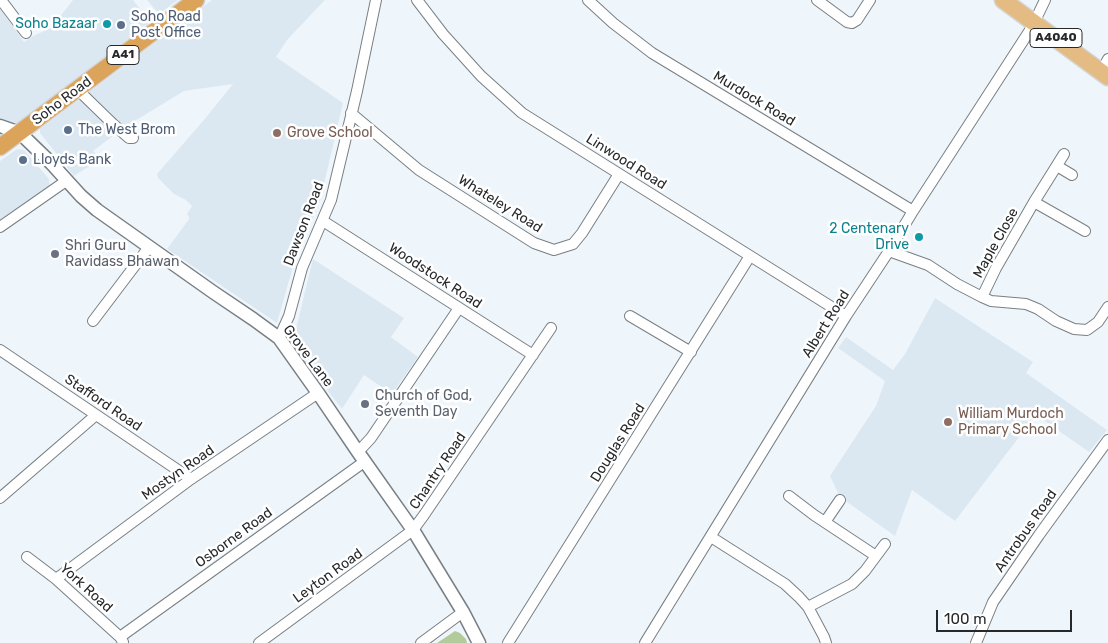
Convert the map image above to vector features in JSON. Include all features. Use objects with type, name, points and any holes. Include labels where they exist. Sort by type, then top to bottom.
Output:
[{"type":"highway","name":"Soho Road","points":[[0,147],[196,0]]},
{"type":"main road","name":"A4040","points":[[1003,0],[1106,69]]},
{"type":"street","points":[[1,0],[26,33]]},
{"type":"street","name":"Dawson Road","points":[[279,338],[289,316],[302,268],[331,200],[376,0]]},
{"type":"street","name":"Linwood Road","points":[[417,0],[443,34],[481,76],[522,112],[846,316]]},
{"type":"street","name":"Murdock Road","points":[[588,0],[613,23],[652,53],[913,211]]},
{"type":"street","points":[[816,0],[847,22],[852,23],[857,20],[870,0]]},
{"type":"street","name":"Albert Road","points":[[645,643],[846,316],[1034,22],[1045,0]]},
{"type":"street","points":[[77,89],[116,127],[129,138],[134,138]]},
{"type":"street","name":"Whateley Road","points":[[351,113],[419,170],[534,243],[554,250],[573,244],[619,174]]},
{"type":"street","points":[[0,126],[20,133]]},
{"type":"street","name":"Grove Lane","points":[[20,133],[51,163],[80,196],[97,210],[279,338],[413,530],[463,612],[479,643]]},
{"type":"street","name":"Maple Close","points":[[982,297],[996,268],[1064,154]]},
{"type":"street","points":[[1058,166],[1072,175]]},
{"type":"street","points":[[0,227],[66,181]]},
{"type":"street","name":"Maple Close","points":[[1034,202],[1085,231]]},
{"type":"street","name":"Woodstock Road","points":[[323,221],[533,355]]},
{"type":"street","points":[[93,322],[149,247]]},
{"type":"street","points":[[889,251],[928,265],[956,284],[991,301],[1026,304],[1074,329],[1087,330],[1098,322],[1108,307]]},
{"type":"street","name":"Douglas Road","points":[[508,643],[750,256]]},
{"type":"street","name":"Osborne Road","points":[[122,640],[361,457],[371,438],[459,308]]},
{"type":"street","points":[[630,316],[691,352]]},
{"type":"street","name":"Chantry Road","points":[[413,530],[552,328]]},
{"type":"street","name":"Stafford Road","points":[[1,353],[191,479]]},
{"type":"street","name":"Mostyn Road","points":[[56,579],[191,479],[318,393]]},
{"type":"street","points":[[0,498],[96,415]]},
{"type":"street","name":"Antrobus Road","points":[[976,643],[993,602],[1108,440]]},
{"type":"street","points":[[788,496],[876,556]]},
{"type":"street","points":[[825,522],[840,500]]},
{"type":"street","name":"Leyton Road","points":[[260,643],[413,530]]},
{"type":"street","points":[[711,537],[785,584],[808,608],[826,643]]},
{"type":"street","points":[[808,608],[852,584],[865,572],[885,544]]},
{"type":"street","name":"York Road","points":[[27,557],[56,579],[122,640]]},
{"type":"street","points":[[421,643],[463,612]]},
{"type":"shaded area","points":[[73,0],[133,0],[150,22],[13,126],[0,120],[0,8],[24,42],[51,28]]},
{"type":"shaded area","points":[[147,0],[178,0],[159,14]]},
{"type":"shaded area","points":[[212,0],[325,0],[287,40],[276,57],[343,103],[320,201],[294,263],[277,323],[167,249],[189,219],[187,214],[192,206],[186,200],[174,194],[158,178],[157,174],[233,84],[184,91],[125,127],[93,151],[100,159],[74,176],[40,133],[40,129]]},
{"type":"shaded area","points":[[17,149],[24,150],[49,179],[50,189],[0,223],[0,161]]},
{"type":"shaded area","points":[[313,259],[404,318],[391,337],[418,357],[392,394],[364,375],[342,409],[292,345]]},
{"type":"shaded area","name":"William Murdoch Primary School","points":[[935,298],[1033,362],[1026,373],[1107,430],[1089,452],[1036,415],[955,521],[912,490],[895,536],[840,497],[830,476],[876,406],[885,381],[838,348],[846,337],[893,370],[905,354]]},
{"type":"green space","points":[[455,631],[466,639],[467,643],[437,643]]},
{"type":"place","name":"Soho Bazaar","points":[[107,24]]},
{"type":"place","name":"Soho Road Post Office","points":[[121,25]]},
{"type":"place","name":"The West Brom","points":[[68,130]]},
{"type":"place","name":"Grove School","points":[[277,133]]},
{"type":"place","name":"Lloyds Bank","points":[[23,160]]},
{"type":"place","name":"2 Centenary Drive","points":[[919,237]]},
{"type":"place","name":"Shri Guru Ravidass Bhawan","points":[[55,254]]},
{"type":"place","name":"Church of God, Seventh Day","points":[[365,404]]},
{"type":"place","name":"William Murdoch Primary School","points":[[948,422]]}]
